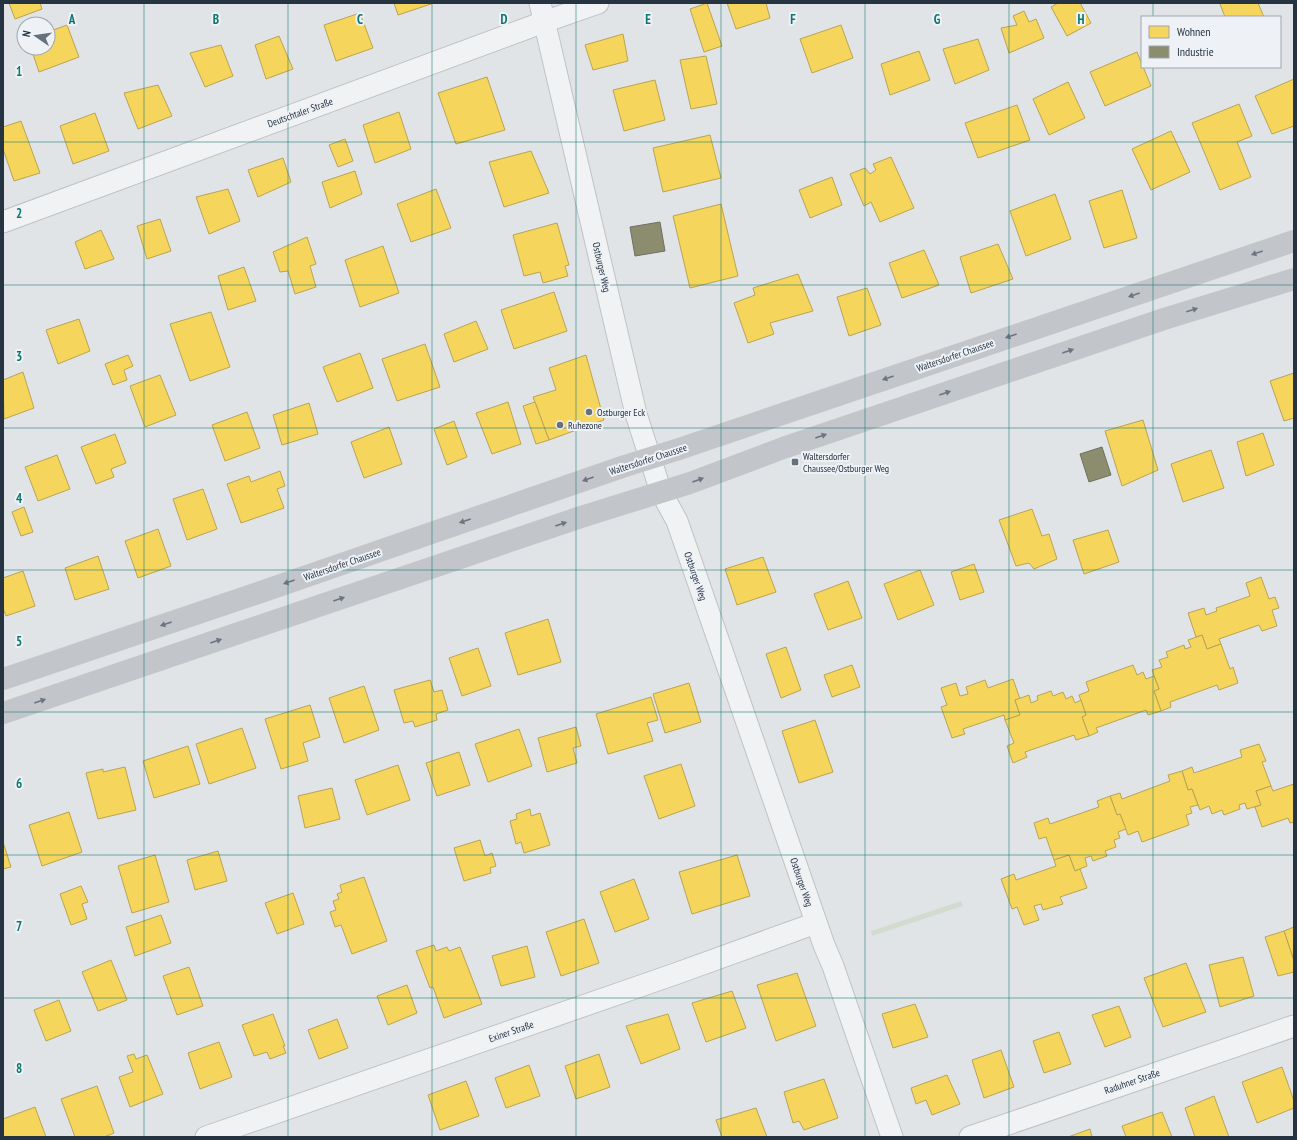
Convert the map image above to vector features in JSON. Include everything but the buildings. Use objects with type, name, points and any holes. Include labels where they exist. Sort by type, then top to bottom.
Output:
[{"type":"main road","name":"Waltersdorfer Chaussee","points":[[3,679],[1294,241]]},
{"type":"main road","points":[[3,713],[661,492],[783,448],[1164,319],[1294,279]]},
{"type":"street","name":"Deutschtaler Straße","points":[[3,222],[542,12],[598,3]]},
{"type":"street","name":"Ostburger Weg","points":[[542,12],[636,414],[661,492],[677,521],[816,923],[833,966],[892,1137]]},
{"type":"street","name":"Exiner Straße","points":[[206,1137],[675,974],[816,923]]},
{"type":"street","name":"Raduhner Straße","points":[[970,1137],[1294,1026]]},
{"type":"shaded area","points":[[961,901],[963,906],[872,936],[871,931]]},
{"type":"place","name":"Ostburger Eck","points":[[589,412]]},
{"type":"place","name":"Ruhezone","points":[[560,425]]},
{"type":"place","name":"Waltersdorfer Chaussee/Ostburger Weg","points":[[795,462]]}]
